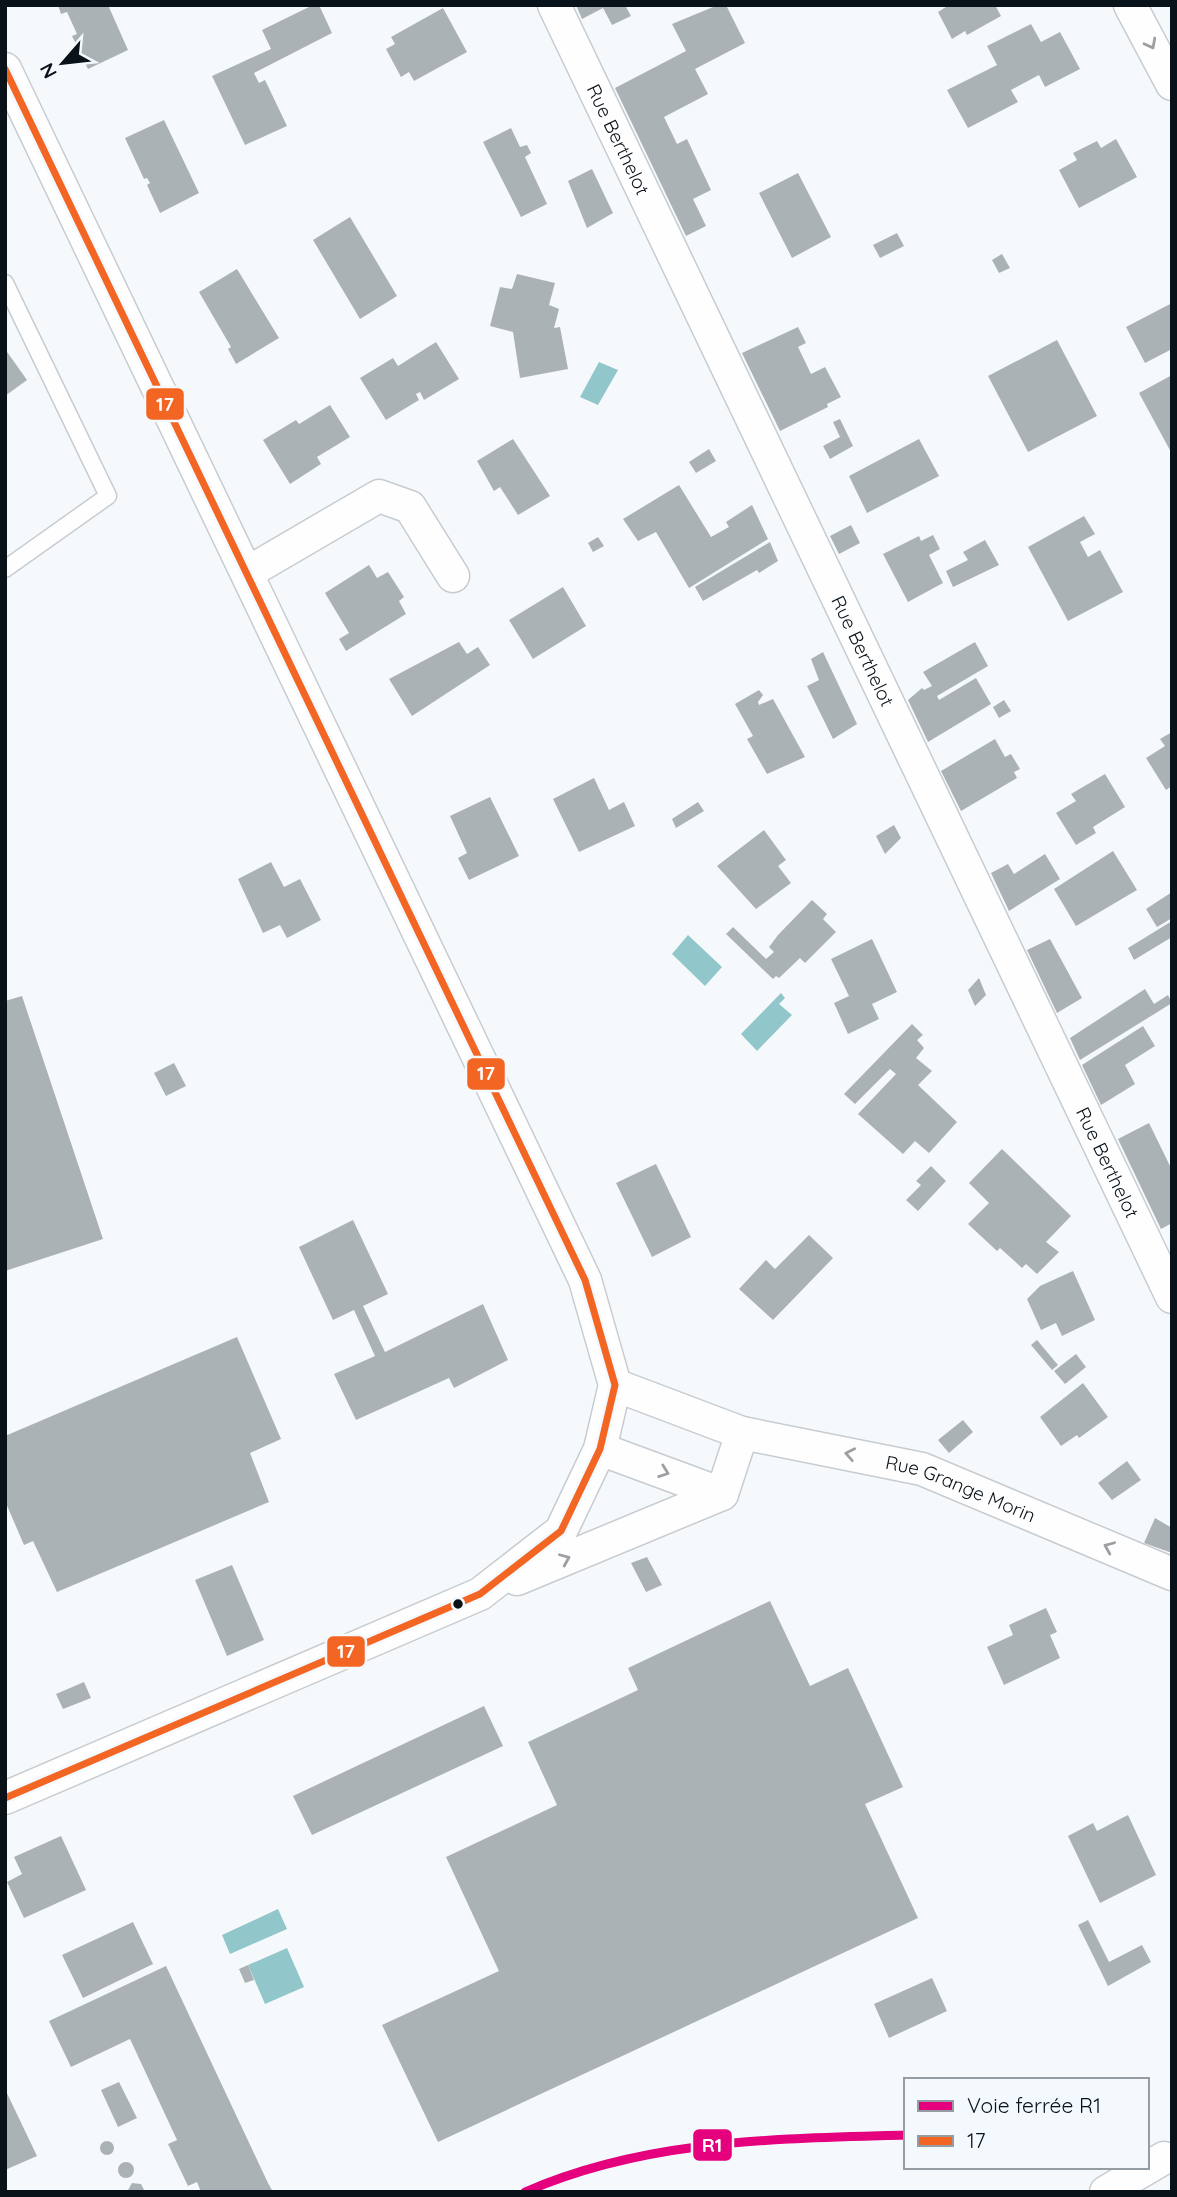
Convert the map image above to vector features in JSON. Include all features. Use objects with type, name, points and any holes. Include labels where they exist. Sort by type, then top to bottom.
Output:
[{"type":"street","name":"Rue Berthelot","points":[[554,5],[1172,1297]]},
{"type":"street","points":[[1130,5],[1172,84]]},
{"type":"street","points":[[5,69],[12,103],[247,573],[585,1280],[615,1385],[600,1449],[561,1531],[480,1594]]},
{"type":"street","points":[[247,573],[379,496],[410,507],[453,576]]},
{"type":"street","name":"Rue Grange Morin","points":[[615,1385],[742,1433],[922,1469],[1172,1574]]},
{"type":"street","points":[[5,1798],[480,1594],[722,1494],[742,1433]]},
{"type":"street","points":[[600,1449],[722,1494]]},
{"type":"street","points":[[1149,2167],[1164,2158]]},
{"type":"street","points":[[1106,2192],[1145,2169]]},
{"type":"lane","points":[[5,283],[108,496],[5,569]]},
{"type":"water","points":[[599,362],[618,370],[598,405],[580,397]]},
{"type":"water","points":[[688,935],[722,967],[705,986],[672,954]]},
{"type":"water","points":[[781,993],[785,998],[779,1004],[792,1015],[757,1051],[741,1034]]},
{"type":"water","points":[[278,1909],[287,1929],[230,1954],[222,1935]]},
{"type":"water","points":[[287,1948],[304,1987],[265,2004],[248,1965]]},
{"type":"building","points":[[58,5],[108,5],[128,50],[88,69],[72,36],[77,34],[67,12],[61,14]]},
{"type":"building","points":[[313,5],[319,5],[332,33],[254,73],[259,83],[265,80],[287,126],[245,145],[212,76],[271,49],[262,30]]},
{"type":"building","points":[[576,5],[625,5],[631,16],[612,25],[603,8],[582,19]]},
{"type":"building","points":[[718,5],[726,5],[745,43],[695,69],[708,94],[664,117],[677,144],[687,139],[711,190],[693,199],[706,226],[686,236],[615,88],[686,51],[672,24]]},
{"type":"building","points":[[949,5],[995,5],[1001,16],[967,35],[965,31],[952,39],[938,12]]},
{"type":"building","points":[[443,8],[467,52],[414,81],[409,72],[401,77],[386,49],[395,44],[391,37]]},
{"type":"building","points":[[1031,24],[1041,42],[1060,32],[1080,69],[1045,87],[1039,75],[1011,90],[1018,102],[968,128],[947,90],[997,65],[987,46]]},
{"type":"building","points":[[164,120],[199,193],[160,213],[147,185],[150,183],[147,178],[144,179],[125,138]]},
{"type":"building","points":[[511,128],[520,147],[527,145],[531,153],[525,157],[547,204],[521,217],[483,142]]},
{"type":"building","points":[[1116,139],[1137,177],[1079,208],[1059,170],[1077,160],[1073,153],[1097,141],[1101,148]]},
{"type":"building","points":[[592,169],[613,213],[587,228],[568,181]]},
{"type":"building","points":[[798,173],[831,237],[792,258],[759,193]]},
{"type":"building","points":[[350,217],[397,296],[360,319],[313,240]]},
{"type":"building","points":[[897,233],[904,246],[880,258],[873,245]]},
{"type":"building","points":[[1002,254],[1010,268],[999,273],[992,260]]},
{"type":"building","points":[[237,269],[279,338],[236,364],[228,349],[231,347],[199,292]]},
{"type":"building","points":[[517,274],[555,283],[549,305],[559,309],[554,328],[560,327],[568,369],[520,378],[513,332],[490,326],[500,287],[512,289]]},
{"type":"building","points":[[1172,303],[1172,349],[1145,363],[1126,327]]},
{"type":"building","points":[[798,327],[806,343],[798,347],[811,374],[825,367],[841,397],[827,404],[828,407],[780,431],[742,353]]},
{"type":"building","points":[[1057,340],[1097,416],[1028,452],[988,376]]},
{"type":"building","points":[[436,342],[459,379],[424,400],[420,392],[416,394],[419,400],[386,420],[360,378],[393,358],[398,366]]},
{"type":"building","points":[[5,349],[27,380],[5,396]]},
{"type":"building","points":[[1172,375],[1172,454],[1139,393]]},
{"type":"building","points":[[330,405],[350,437],[317,457],[321,464],[290,484],[263,440],[296,420],[299,424]]},
{"type":"building","points":[[840,419],[853,446],[830,459],[823,446],[840,437],[833,422]]},
{"type":"building","points":[[513,439],[550,496],[518,515],[500,487],[494,491],[477,461]]},
{"type":"building","points":[[919,439],[939,476],[867,513],[849,476]]},
{"type":"building","points":[[709,449],[716,461],[696,473],[689,462]]},
{"type":"building","points":[[679,485],[711,537],[729,527],[726,522],[752,505],[768,539],[689,588],[656,532],[638,541],[623,519]]},
{"type":"building","points":[[1084,516],[1095,534],[1080,542],[1088,557],[1100,550],[1123,592],[1068,621],[1028,547]]},
{"type":"building","points":[[851,525],[860,543],[839,554],[830,536]]},
{"type":"building","points":[[933,535],[940,549],[929,555],[943,583],[908,602],[883,554],[919,536],[921,541]]},
{"type":"building","points":[[598,537],[604,546],[593,552],[588,543]]},
{"type":"building","points":[[985,540],[999,565],[953,587],[946,571],[968,560],[963,552]]},
{"type":"building","points":[[770,542],[778,561],[703,601],[695,587]]},
{"type":"building","points":[[369,565],[377,578],[388,572],[404,597],[399,601],[406,614],[346,651],[339,639],[349,633],[325,593]]},
{"type":"building","points":[[563,587],[586,626],[533,659],[509,620]]},
{"type":"building","points":[[459,642],[467,654],[478,647],[490,665],[412,716],[389,679]]},
{"type":"building","points":[[975,642],[988,666],[937,696],[939,700],[976,678],[991,704],[928,742],[908,700],[922,688],[924,690],[932,686],[923,672]]},
{"type":"building","points":[[823,652],[857,724],[833,739],[807,686],[819,680],[811,659]]},
{"type":"building","points":[[759,690],[763,695],[759,705],[773,699],[805,757],[767,774],[747,739],[753,736],[735,704]]},
{"type":"building","points":[[1004,700],[1011,711],[999,718],[993,707]]},
{"type":"building","points":[[1172,732],[1172,786],[1166,790],[1146,758],[1165,746],[1160,739]]},
{"type":"building","points":[[995,739],[1005,757],[1011,754],[1020,769],[1014,772],[1017,778],[961,811],[941,771]]},
{"type":"building","points":[[1105,774],[1125,807],[1093,827],[1096,833],[1076,845],[1056,813],[1076,801],[1071,794]]},
{"type":"building","points":[[594,778],[609,810],[624,802],[635,826],[579,852],[553,799]]},
{"type":"building","points":[[490,797],[519,856],[469,880],[458,858],[467,853],[450,816]]},
{"type":"building","points":[[698,802],[704,811],[676,828],[672,819]]},
{"type":"building","points":[[894,825],[901,838],[885,854],[876,836]]},
{"type":"building","points":[[764,830],[786,860],[778,866],[791,883],[756,909],[717,866]]},
{"type":"building","points":[[1113,851],[1137,890],[1076,926],[1054,889]]},
{"type":"building","points":[[1045,854],[1060,879],[1009,911],[991,873],[1008,864],[1014,874]]},
{"type":"building","points":[[271,862],[284,887],[300,879],[321,920],[287,938],[280,925],[263,933],[238,879]]},
{"type":"building","points":[[1172,892],[1172,918],[1157,927],[1146,909]]},
{"type":"building","points":[[812,900],[827,914],[823,919],[836,932],[805,963],[800,958],[779,978],[776,976],[773,979],[726,934],[733,927],[766,959],[774,952],[769,947],[778,935]]},
{"type":"building","points":[[1172,921],[1172,937],[1134,960],[1128,948]]},
{"type":"building","points":[[872,939],[897,992],[872,1004],[879,1019],[848,1034],[834,1003],[849,996],[831,959]]},
{"type":"building","points":[[1050,939],[1082,998],[1057,1013],[1027,950]]},
{"type":"building","points":[[979,978],[986,995],[975,1006],[968,990]]},
{"type":"building","points":[[1145,989],[1154,1004],[1168,995],[1172,1003],[1080,1060],[1070,1038]]},
{"type":"building","points":[[22,996],[103,1239],[5,1271],[5,1001]]},
{"type":"building","points":[[912,1024],[923,1035],[917,1040],[924,1048],[916,1058],[932,1071],[918,1085],[957,1122],[929,1153],[915,1141],[903,1154],[858,1114],[896,1074],[890,1069],[855,1104],[844,1094]]},
{"type":"building","points":[[1143,1026],[1155,1046],[1125,1065],[1135,1084],[1101,1105],[1082,1065]]},
{"type":"building","points":[[174,1063],[186,1086],[166,1096],[154,1073]]},
{"type":"building","points":[[1149,1123],[1172,1170],[1172,1223],[1161,1229],[1118,1139]]},
{"type":"building","points":[[1002,1149],[1071,1216],[1046,1242],[1059,1252],[1037,1274],[1026,1264],[1022,1268],[1000,1248],[997,1251],[968,1224],[989,1203],[969,1183]]},
{"type":"building","points":[[656,1164],[691,1237],[652,1257],[616,1183]]},
{"type":"building","points":[[931,1166],[946,1181],[918,1211],[906,1200],[921,1185],[916,1181]]},
{"type":"building","points":[[353,1220],[388,1294],[363,1306],[385,1352],[483,1304],[508,1360],[454,1388],[449,1378],[356,1420],[334,1374],[375,1356],[354,1310],[333,1320],[299,1247]]},
{"type":"building","points":[[809,1235],[833,1258],[773,1320],[739,1289],[766,1260],[775,1269]]},
{"type":"building","points":[[1073,1271],[1095,1320],[1062,1336],[1056,1323],[1041,1330],[1027,1299],[1040,1286]]},
{"type":"building","points":[[237,1337],[281,1439],[250,1453],[269,1502],[57,1592],[33,1541],[24,1545],[5,1501],[5,1436]]},
{"type":"building","points":[[1037,1340],[1058,1365],[1052,1370],[1031,1345]]},
{"type":"building","points":[[1076,1354],[1086,1367],[1065,1384],[1054,1371]]},
{"type":"building","points":[[1083,1383],[1108,1417],[1079,1438],[1077,1435],[1061,1446],[1040,1417]]},
{"type":"building","points":[[963,1420],[973,1432],[949,1453],[938,1440]]},
{"type":"building","points":[[1127,1461],[1141,1480],[1112,1500],[1098,1483]]},
{"type":"building","points":[[1155,1518],[1172,1528],[1172,1553],[1144,1543]]},
{"type":"building","points":[[647,1557],[662,1585],[646,1592],[631,1563]]},
{"type":"building","points":[[232,1565],[264,1640],[227,1656],[195,1580]]},
{"type":"building","points":[[770,1601],[810,1686],[848,1668],[903,1787],[865,1804],[918,1918],[438,2142],[382,2025],[499,1971],[446,1857],[557,1805],[528,1742],[638,1690],[628,1668]]},
{"type":"building","points":[[1046,1608],[1057,1632],[1050,1635],[1060,1658],[1004,1685],[987,1647],[1013,1635],[1009,1625]]},
{"type":"building","points":[[84,1682],[91,1698],[63,1709],[56,1694]]},
{"type":"building","points":[[484,1706],[503,1746],[312,1835],[293,1796]]},
{"type":"building","points":[[1128,1815],[1156,1875],[1100,1903],[1068,1836],[1093,1823],[1097,1831]]},
{"type":"building","points":[[61,1836],[86,1890],[24,1918],[7,1882],[22,1874],[14,1857]]},
{"type":"building","points":[[1088,1920],[1109,1962],[1142,1945],[1151,1962],[1108,1986],[1078,1925]]},
{"type":"building","points":[[133,1922],[153,1964],[83,1998],[62,1955]]},
{"type":"building","points":[[248,1965],[254,1980],[245,1983],[239,1969]]},
{"type":"building","points":[[166,1966],[273,2192],[201,2192],[197,2182],[188,2186],[168,2144],[177,2140],[130,2039],[71,2067],[49,2021]]},
{"type":"building","points":[[932,1978],[947,2011],[889,2038],[874,2004]]},
{"type":"building","points":[[119,2082],[137,2118],[118,2127],[101,2090]]},
{"type":"building","points":[[5,2089],[37,2156],[5,2170]]},
{"type":"building","points":[[107,2141],[112,2143],[112,2153],[107,2155],[102,2153],[100,2148],[102,2143]]},
{"type":"building","points":[[123,2162],[129,2162],[134,2170],[132,2176],[123,2178],[118,2173],[118,2167]]},
{"type":"building","points":[[132,2183],[141,2184],[145,2192],[127,2192]]},
{"type":"rail line","name":"R1","points":[[525,2192],[571,2174],[664,2152],[760,2141],[904,2135]]},
{"type":"transit line","name":"17","points":[[5,69],[585,1280],[615,1385],[600,1449],[561,1531],[480,1594],[5,1798]]}]
